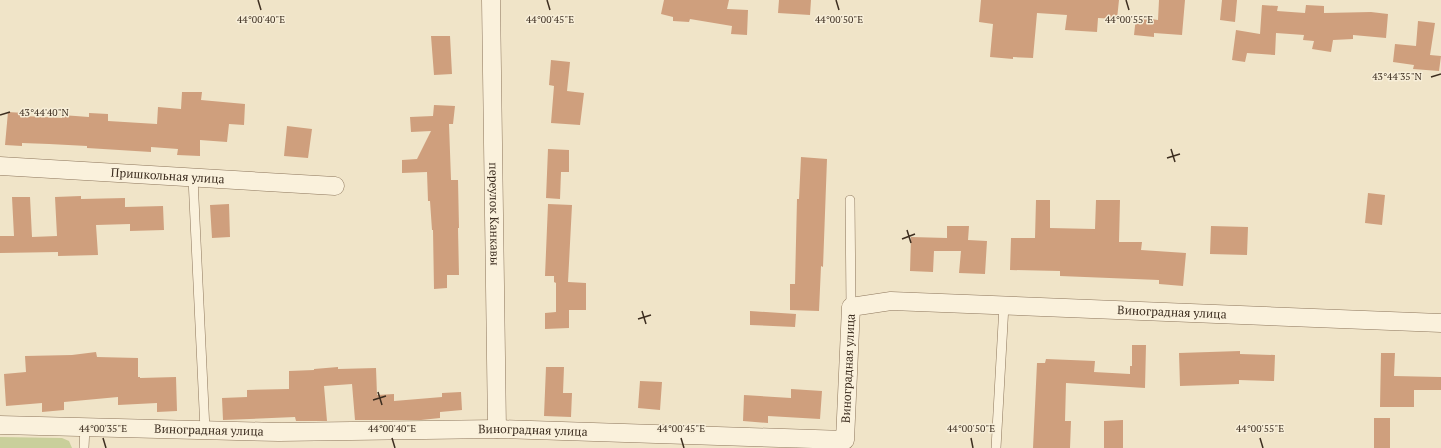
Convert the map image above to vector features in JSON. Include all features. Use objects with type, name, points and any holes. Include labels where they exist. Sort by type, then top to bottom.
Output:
[{"type":"street","name":"переулок Канкавы","points":[[491,0],[496,429]]},
{"type":"street","name":"Пришкольная улица","points":[[0,166],[335,186]]},
{"type":"street","name":"Виноградная улица","points":[[0,424],[279,432],[496,429],[845,444],[850,307],[890,301],[1441,322]]},
{"type":"lane","points":[[193,178],[205,430]]},
{"type":"lane","points":[[850,200],[850,307]]},
{"type":"lane","points":[[996,448],[1004,305]]},
{"type":"lane","points":[[84,448],[85,427]]},
{"type":"green space","points":[[0,437],[62,438],[69,441],[72,448],[0,448]]},
{"type":"building","points":[[664,0],[729,0],[727,9],[748,10],[747,35],[731,34],[732,26],[690,19],[689,22],[673,21],[673,17],[661,14]]},
{"type":"building","points":[[779,0],[811,0],[810,15],[778,13]]},
{"type":"building","points":[[981,0],[1119,0],[1117,19],[1098,18],[1097,32],[1065,30],[1067,15],[1037,13],[1033,58],[1013,57],[1013,59],[990,57],[993,24],[979,22]]},
{"type":"building","points":[[1159,0],[1185,0],[1182,35],[1154,33],[1154,37],[1134,35],[1136,17],[1158,20]]},
{"type":"building","points":[[1222,0],[1237,0],[1235,22],[1220,20]]},
{"type":"building","points":[[1262,5],[1278,6],[1277,11],[1305,13],[1306,5],[1324,6],[1324,13],[1371,12],[1388,14],[1386,38],[1353,35],[1353,39],[1333,40],[1331,52],[1312,49],[1314,41],[1303,40],[1304,35],[1276,33],[1275,55],[1247,53],[1245,62],[1232,60],[1236,30],[1260,34]]},
{"type":"building","points":[[1418,21],[1435,23],[1430,55],[1441,56],[1439,71],[1413,69],[1414,65],[1393,62],[1395,44],[1416,46]]},
{"type":"building","points":[[431,36],[450,36],[452,74],[434,75]]},
{"type":"building","points":[[551,60],[570,62],[567,91],[584,93],[580,125],[551,123],[554,86],[549,85]]},
{"type":"building","points":[[182,92],[202,92],[201,100],[245,104],[244,125],[229,124],[227,142],[200,140],[200,156],[177,155],[178,149],[151,147],[151,152],[49,144],[22,143],[22,146],[5,145],[8,112],[24,113],[24,116],[62,118],[62,115],[89,117],[89,113],[108,114],[108,121],[157,124],[158,107],[181,109]]},
{"type":"building","points":[[434,105],[455,106],[453,124],[449,124],[451,180],[458,180],[459,275],[447,275],[447,288],[434,289],[433,230],[430,201],[428,201],[427,172],[402,173],[402,160],[417,159],[431,131],[411,132],[410,117],[433,116]]},
{"type":"building","points":[[287,126],[312,129],[308,158],[284,156]]},
{"type":"building","points":[[548,149],[569,150],[569,172],[561,172],[560,199],[546,198]]},
{"type":"building","points":[[801,157],[827,159],[823,267],[821,266],[819,311],[790,310],[790,284],[795,284],[797,199],[799,199]]},
{"type":"building","points":[[1368,193],[1385,195],[1382,225],[1365,223]]},
{"type":"building","points":[[81,196],[81,199],[125,198],[125,207],[163,206],[164,230],[130,231],[130,224],[96,225],[98,255],[58,256],[58,252],[0,253],[0,236],[14,236],[12,197],[30,197],[32,237],[57,236],[55,197]]},
{"type":"building","points":[[1036,200],[1050,200],[1050,228],[1095,229],[1096,200],[1120,200],[1119,242],[1142,242],[1141,250],[1186,253],[1183,286],[1159,284],[1159,280],[1060,276],[1060,271],[1010,270],[1011,238],[1035,238]]},
{"type":"building","points":[[229,204],[230,237],[212,238],[210,205]]},
{"type":"building","points":[[548,204],[572,205],[568,282],[586,283],[586,310],[569,310],[569,328],[545,329],[545,313],[556,312],[556,283],[554,282],[554,276],[545,276]]},
{"type":"building","points":[[947,226],[969,226],[968,240],[987,241],[985,274],[959,273],[961,251],[934,251],[933,272],[910,271],[911,237],[947,238]]},
{"type":"building","points":[[1211,226],[1248,227],[1247,255],[1210,254]]},
{"type":"building","points":[[750,311],[796,314],[795,327],[750,325]]},
{"type":"building","points":[[1132,345],[1146,345],[1145,388],[1066,383],[1065,421],[1071,421],[1070,448],[1033,448],[1037,363],[1045,363],[1046,359],[1095,361],[1094,372],[1130,374],[1130,366],[1132,366]]},
{"type":"building","points":[[1240,351],[1240,354],[1275,355],[1274,381],[1239,380],[1239,384],[1180,386],[1179,353]]},
{"type":"building","points":[[96,352],[97,357],[138,358],[138,377],[140,378],[176,377],[177,411],[157,412],[157,403],[118,405],[118,397],[64,402],[64,410],[42,412],[42,403],[6,406],[4,374],[26,372],[25,356],[72,355]]},
{"type":"building","points":[[1381,353],[1395,353],[1394,376],[1441,377],[1441,390],[1414,390],[1414,407],[1380,407]]},
{"type":"building","points":[[338,367],[338,369],[376,368],[377,395],[394,394],[394,401],[442,397],[442,393],[461,392],[462,410],[440,412],[440,418],[421,420],[355,420],[352,384],[324,386],[327,421],[296,421],[295,417],[223,420],[222,398],[247,397],[247,390],[289,389],[289,371]]},
{"type":"building","points":[[546,367],[564,367],[563,393],[572,393],[571,417],[544,416]]},
{"type":"building","points":[[640,381],[662,382],[660,410],[638,408]]},
{"type":"building","points":[[791,389],[822,391],[820,419],[768,416],[768,423],[743,421],[744,395],[791,398]]},
{"type":"building","points":[[1374,418],[1390,418],[1390,448],[1374,448]]},
{"type":"building","points":[[1123,420],[1123,448],[1104,448],[1104,421]]}]
